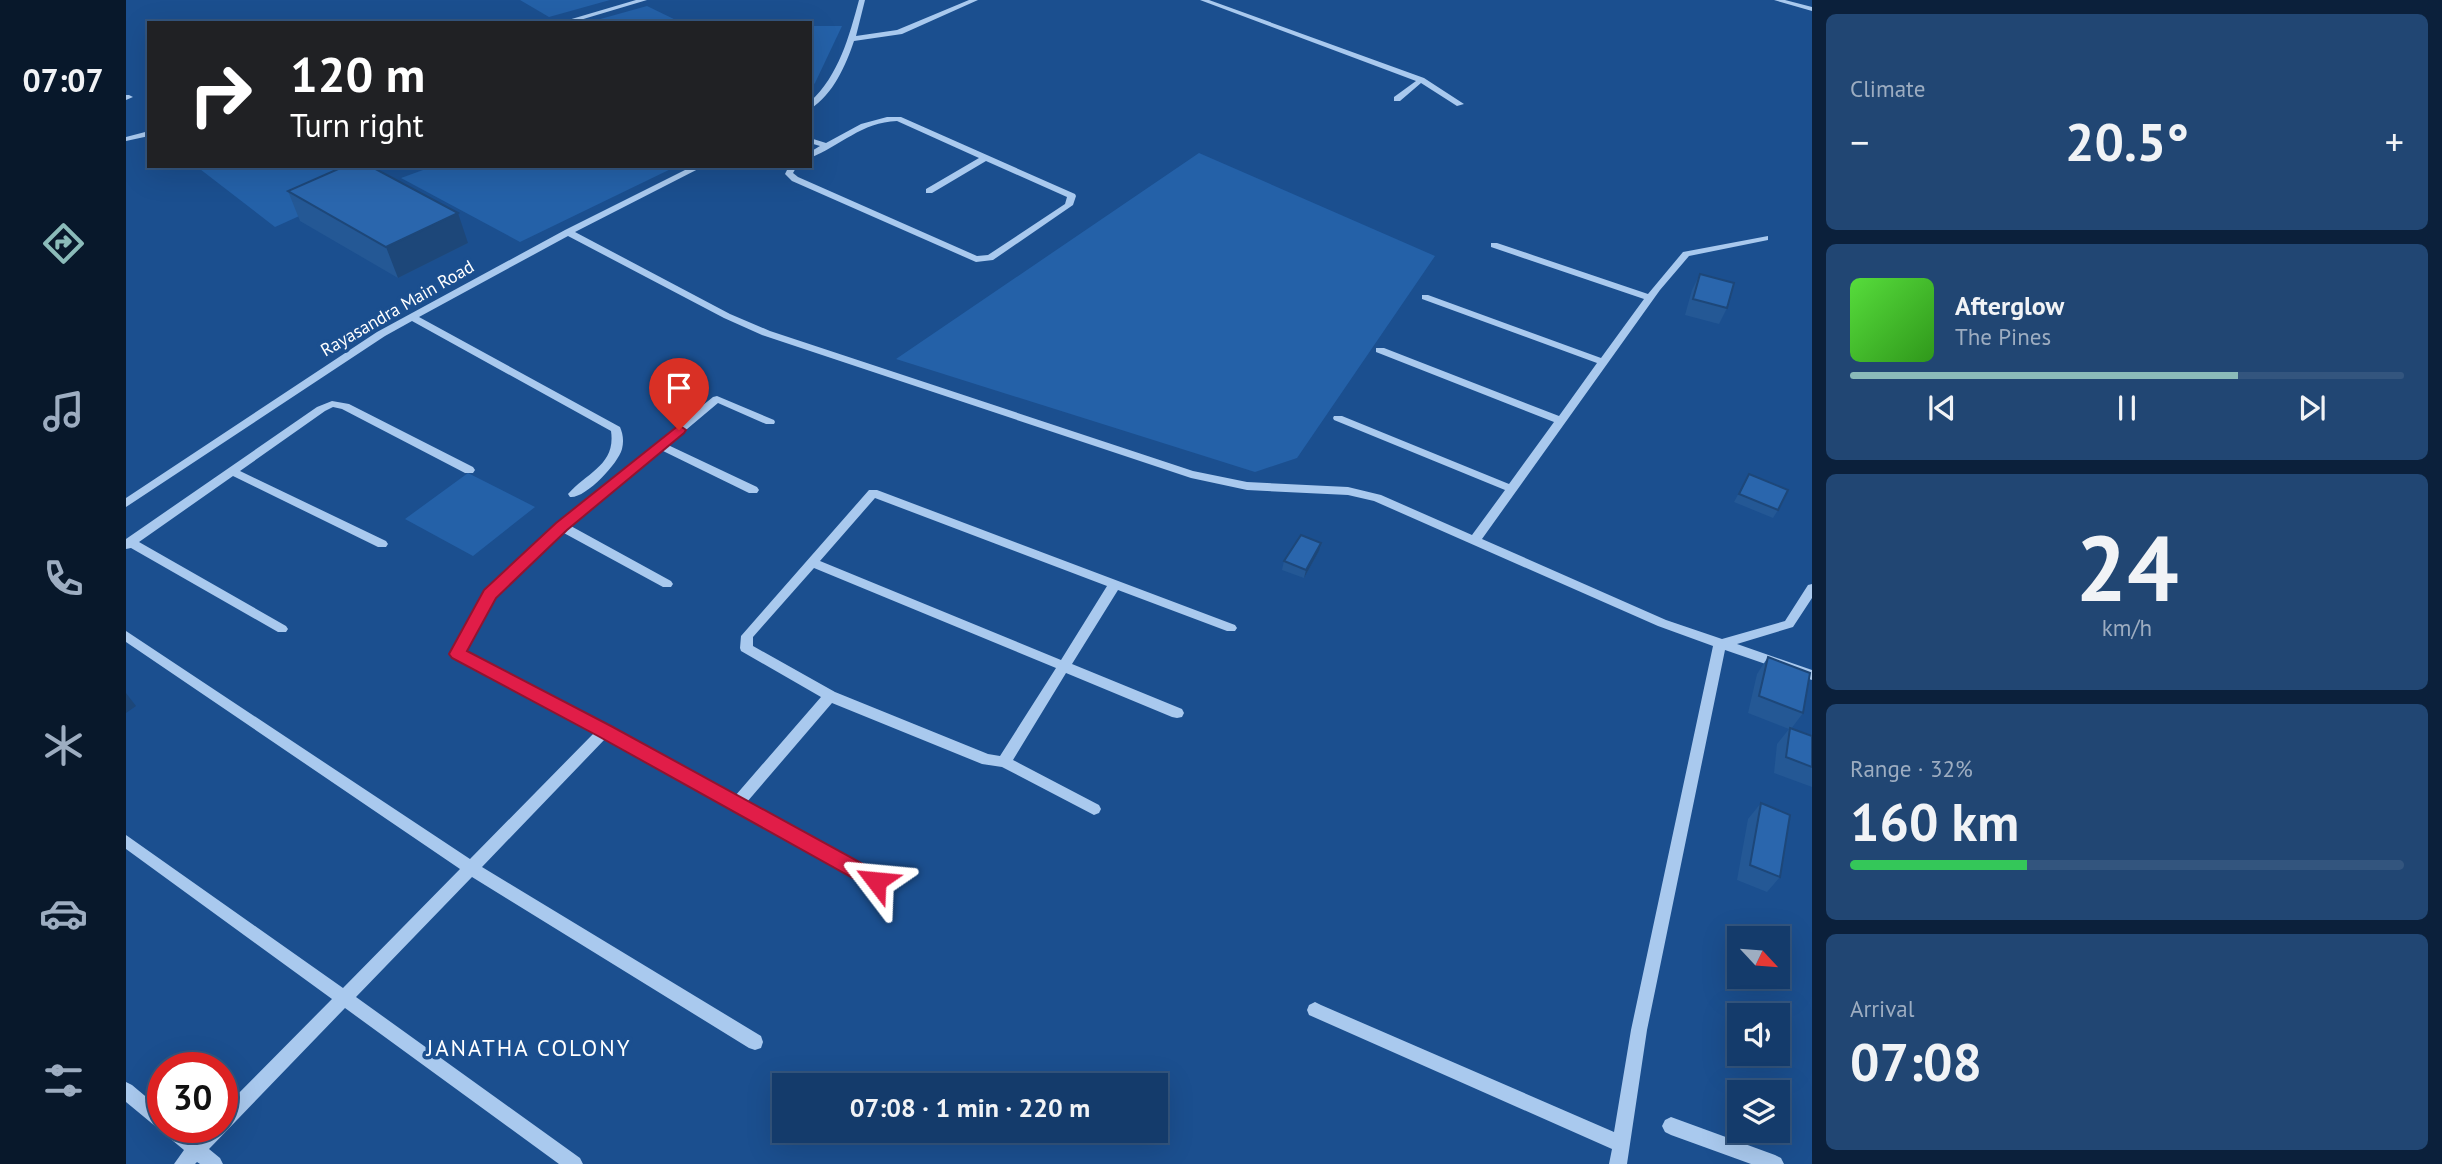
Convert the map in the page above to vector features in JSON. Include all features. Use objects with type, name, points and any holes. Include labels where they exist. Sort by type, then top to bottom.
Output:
[{"type":"street","points":[[568,21],[644,0]]},
{"type":"street","points":[[812,105],[831,84],[853,39],[862,0]]},
{"type":"street","points":[[853,39],[899,32],[975,0]]},
{"type":"street","points":[[1203,0],[1421,80],[1460,104]]},
{"type":"street","points":[[1777,0],[1812,9]]},
{"type":"street","points":[[1396,99],[1421,80]]},
{"type":"street","points":[[792,168],[789,174],[795,179],[976,259],[990,258],[1069,205],[1072,196],[898,119],[886,118],[812,155]]},
{"type":"street","points":[[126,139],[147,134]]},
{"type":"street","points":[[812,141],[827,146]]},
{"type":"street","points":[[929,191],[987,157]]},
{"type":"street","name":"Rayasandra Main Road","points":[[126,503],[304,383],[412,317],[568,232],[697,168]]},
{"type":"street","points":[[568,232],[727,316],[790,341],[1191,474],[1247,486],[1348,491],[1377,498],[1662,623],[1812,675]]},
{"type":"street","points":[[1474,541],[1650,298],[1686,254],[1765,238]]},
{"type":"street","points":[[1494,246],[1650,298]]},
{"type":"street","points":[[1424,297],[1604,362]]},
{"type":"street","points":[[412,317],[616,429],[619,449],[612,461],[574,494]]},
{"type":"street","points":[[1380,350],[1561,421]]},
{"type":"street","points":[[770,422],[717,399],[561,526],[490,594],[458,654],[605,731],[876,881]]},
{"type":"street","points":[[282,629],[128,543],[332,404],[345,406],[469,470]]},
{"type":"street","points":[[1338,418],[1512,489]]},
{"type":"street","points":[[660,446],[753,490]]},
{"type":"street","points":[[232,471],[382,544]]},
{"type":"street","points":[[1094,809],[1004,762],[987,760],[830,696],[746,648],[747,636],[873,493],[1231,628]]},
{"type":"street","points":[[561,526],[667,584]]},
{"type":"street","points":[[812,562],[1177,713]]},
{"type":"street","points":[[1004,762],[1115,584]]},
{"type":"street","points":[[1720,644],[1789,624],[1812,589]]},
{"type":"street","points":[[126,635],[471,868],[755,1042]]},
{"type":"street","points":[[1618,1164],[1639,1030],[1720,644]]},
{"type":"street","points":[[737,804],[830,696]]},
{"type":"street","points":[[238,1106],[605,731]]},
{"type":"street","points":[[126,841],[574,1164]]},
{"type":"street","points":[[1315,1010],[1621,1144]]},
{"type":"street","points":[[126,1091],[147,1109]]},
{"type":"street","points":[[1671,1126],[1775,1164]]},
{"type":"street","points":[[188,1143],[214,1164]]},
{"type":"street","points":[[183,1164],[203,1143]]},
{"type":"shaded area","points":[[520,0],[610,0],[549,17]]},
{"type":"shaded area","points":[[647,6],[678,21],[593,21]]},
{"type":"shaded area","points":[[812,26],[842,26],[812,86]]},
{"type":"shaded area","points":[[1199,153],[1435,256],[1297,458],[1255,472],[896,359]]},
{"type":"shaded area","points":[[199,168],[330,168],[359,189],[275,227]]},
{"type":"shaded area","points":[[428,168],[673,168],[520,242],[401,178]]},
{"type":"shaded area","points":[[468,473],[535,507],[473,556],[405,519]]},
{"type":"building","points":[[340,168],[374,168],[458,213],[386,247],[288,191]]},
{"type":"building","points":[[1700,274],[1734,283],[1727,308],[1693,299]]},
{"type":"building","points":[[1749,474],[1788,490],[1778,510],[1739,494]]},
{"type":"building","points":[[1301,535],[1321,543],[1306,570],[1284,561]]},
{"type":"building","points":[[1768,657],[1810,673],[1803,713],[1759,696]]},
{"type":"building","points":[[1790,728],[1812,736],[1812,767],[1786,757]]},
{"type":"building","points":[[1761,803],[1790,815],[1780,877],[1750,865]]},
{"type":"district","name":"JANATHA COLONY","points":[[529,1047]]},
{"type":"route","points":[[679,430],[561,526],[490,594],[472,623],[458,654],[605,731],[876,881]]}]
